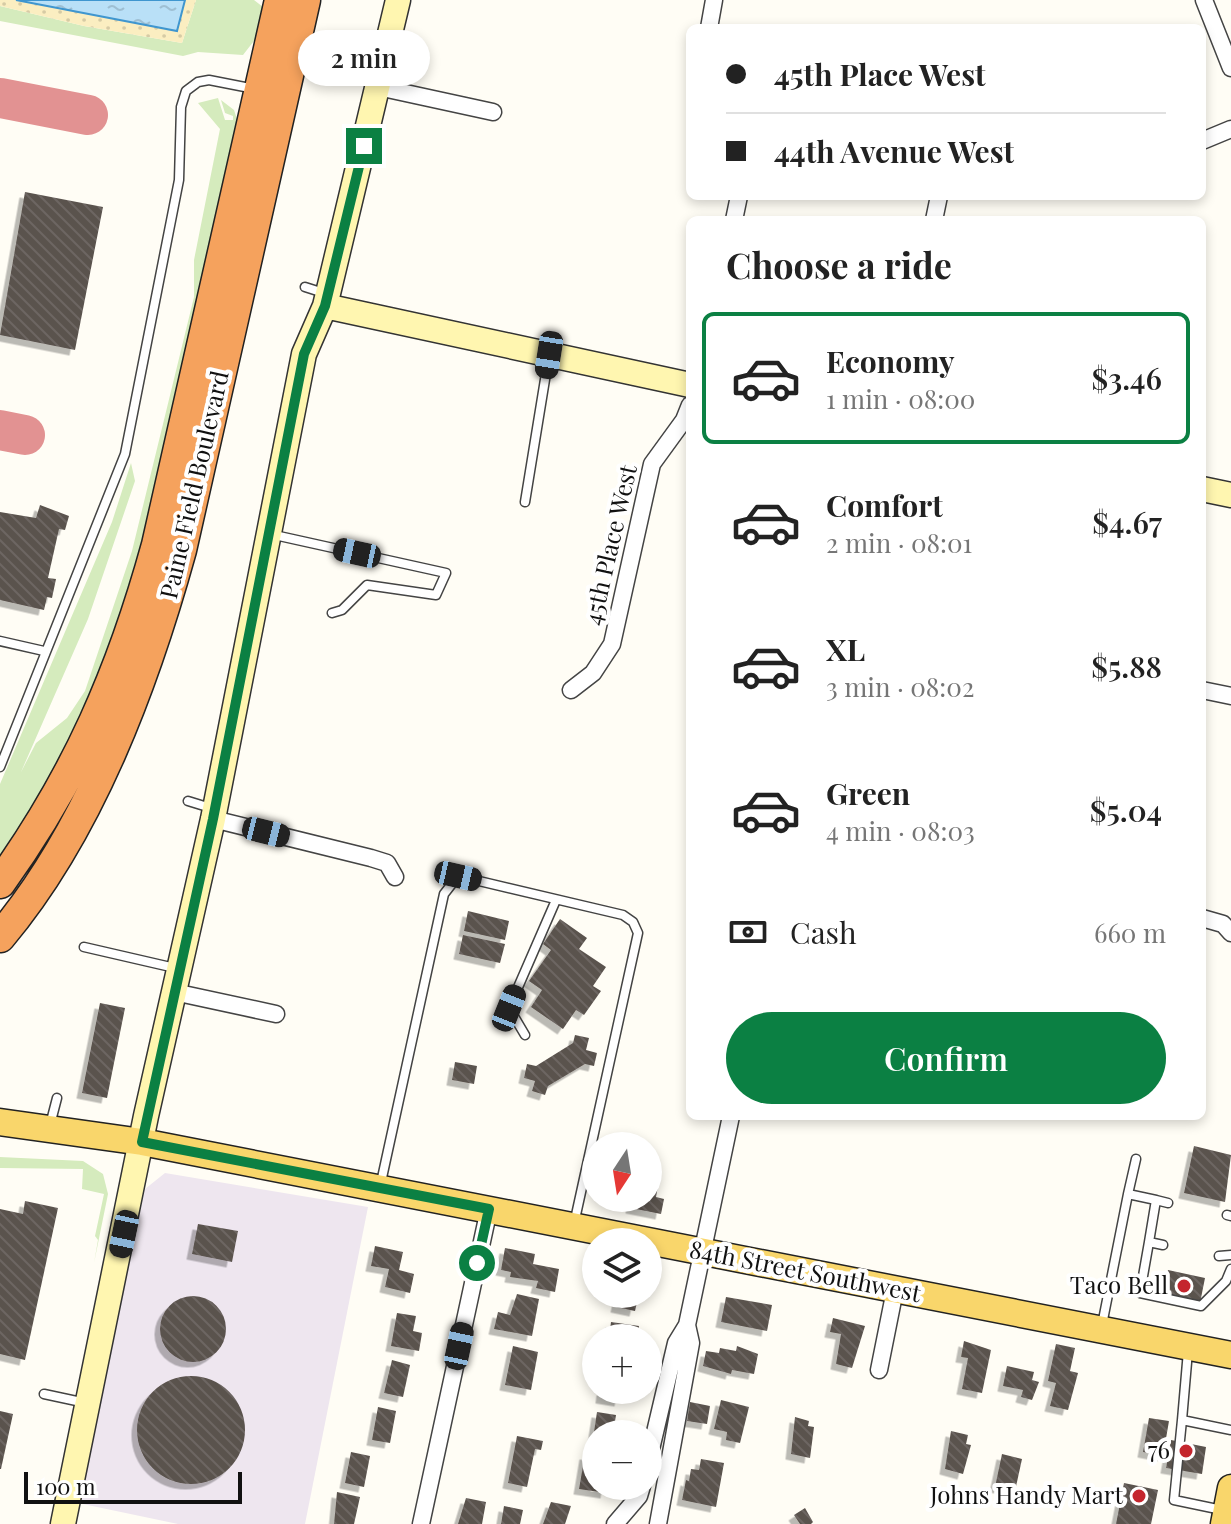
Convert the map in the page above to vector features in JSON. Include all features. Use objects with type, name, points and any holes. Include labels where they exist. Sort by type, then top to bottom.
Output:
[{"type":"highway","name":"Paine Field Boulevard","points":[[0,937],[41,879],[92,793],[140,681],[160,625],[181,550],[272,93],[280,0]]},
{"type":"highway","name":"Paine Field Boulevard","points":[[0,883],[60,792],[90,736],[139,609],[272,93],[305,0]]},
{"type":"main road","name":"84th Street Southwest","points":[[0,1122],[142,1142],[380,1187],[1231,1355]]},
{"type":"street","points":[[63,1524],[214,814],[304,354],[378,87],[398,0]]},
{"type":"street","points":[[710,24],[714,0]]},
{"type":"street","points":[[1204,0],[1231,68]]},
{"type":"street","points":[[378,87],[493,112]]},
{"type":"street","points":[[1206,139],[1231,129]]},
{"type":"street","points":[[319,296],[549,355],[686,384]]},
{"type":"street","name":"45th Place West","points":[[571,690],[593,673],[612,644],[652,464],[686,415]]},
{"type":"street","points":[[1206,490],[1231,495]]},
{"type":"street","points":[[1206,691],[1231,696]]},
{"type":"street","points":[[214,814],[387,863],[395,877]]},
{"type":"street","points":[[1206,919],[1228,927]]},
{"type":"street","points":[[177,981],[276,1014]]},
{"type":"street","points":[[658,1420],[676,1343],[687,1325],[730,1120]]},
{"type":"street","points":[[421,1524],[489,1209]]},
{"type":"street","points":[[879,1370],[895,1290]]},
{"type":"street","points":[[658,1524],[691,1343],[687,1325]]},
{"type":"street","points":[[615,1524],[636,1500]]},
{"type":"lane","points":[[0,767],[44,651],[107,507],[125,454],[179,180],[181,107],[186,91],[198,82],[209,80],[272,93]]},
{"type":"lane","points":[[525,502],[549,355]]},
{"type":"lane","points":[[269,534],[446,573],[436,595],[367,585],[342,610],[332,613]]},
{"type":"lane","points":[[0,641],[44,651]]},
{"type":"lane","points":[[188,801],[214,814]]},
{"type":"lane","points":[[380,1187],[444,894],[458,876],[623,915],[633,922],[638,933],[574,1225]]},
{"type":"lane","points":[[525,1035],[509,1008],[556,900]]},
{"type":"lane","points":[[84,947],[177,981]]},
{"type":"lane","points":[[49,1129],[57,1098]]},
{"type":"lane","points":[[1101,1330],[1136,1159]]},
{"type":"lane","points":[[1128,1194],[1168,1203]]},
{"type":"lane","points":[[1156,1200],[1140,1293],[1201,1306],[1226,1281],[1231,1269]]},
{"type":"lane","points":[[1149,1242],[1163,1245]]},
{"type":"lane","points":[[1219,1256],[1231,1255]]},
{"type":"lane","points":[[1189,1346],[1174,1500],[1228,1509]]},
{"type":"lane","points":[[44,1394],[88,1403]]},
{"type":"lane","points":[[1182,1420],[1231,1430]]},
{"type":"shaded area","points":[[165,1173],[368,1207],[305,1524],[178,1524],[78,1503],[145,1189]]},
{"type":"green space","points":[[196,0],[254,0],[263,7],[257,37],[243,55],[198,52],[183,56],[0,21],[0,6],[84,26],[182,43]]},
{"type":"green space","points":[[218,98],[225,120],[233,120],[233,116],[225,113],[221,100],[234,110],[238,122],[146,539],[92,706],[0,866],[0,784],[112,522],[131,463],[135,481],[88,619],[21,772],[36,743],[67,718],[85,691],[132,551],[194,297],[194,260],[220,129],[198,103]]},
{"type":"green space","points":[[0,1157],[83,1161],[103,1174],[108,1194],[94,1263],[98,1240],[95,1236],[104,1194],[82,1189],[83,1169],[0,1168]]},
{"type":"sand","points":[[0,0],[16,0],[177,31],[185,0],[196,0],[182,43],[84,26],[0,6]]},
{"type":"water","points":[[16,0],[185,0],[177,31]]},
{"type":"building","points":[[25,192],[103,207],[75,350],[0,335]]},
{"type":"building","points":[[40,505],[69,516],[65,530],[59,529],[48,578],[56,579],[52,598],[47,597],[44,610],[0,600],[0,512],[36,518]]},
{"type":"building","points":[[468,911],[509,921],[505,940],[464,931]]},
{"type":"building","points":[[560,919],[587,938],[579,949],[606,967],[593,986],[601,991],[584,1015],[576,1010],[563,1029],[531,1007],[542,990],[529,981],[551,950],[543,944]]},
{"type":"building","points":[[463,935],[505,944],[500,963],[459,954]]},
{"type":"building","points":[[100,1003],[125,1008],[107,1098],[82,1093]]},
{"type":"building","points":[[575,1035],[589,1038],[586,1050],[597,1053],[594,1066],[585,1064],[548,1086],[545,1095],[532,1091],[535,1081],[524,1078],[527,1064],[536,1066],[573,1043]]},
{"type":"building","points":[[455,1062],[477,1066],[474,1084],[452,1080]]},
{"type":"building","points":[[1194,1146],[1231,1155],[1225,1202],[1184,1193]]},
{"type":"building","points":[[25,1201],[58,1208],[25,1360],[0,1354],[0,1209],[23,1214]]},
{"type":"building","points":[[198,1224],[238,1231],[232,1262],[192,1254]]},
{"type":"building","points":[[375,1246],[403,1252],[399,1270],[414,1274],[410,1293],[385,1287],[389,1269],[371,1266]]},
{"type":"building","points":[[505,1248],[535,1254],[533,1264],[559,1269],[555,1292],[536,1288],[538,1281],[510,1277],[511,1272],[501,1270]]},
{"type":"building","name":"Taco Bell","points":[[1168,1270],[1205,1278],[1200,1303],[1163,1295]]},
{"type":"building","points":[[517,1294],[539,1299],[532,1336],[494,1329],[498,1312],[510,1315]]},
{"type":"building","points":[[193,1296],[206,1299],[216,1306],[223,1316],[226,1329],[223,1342],[216,1352],[206,1359],[193,1362],[180,1359],[170,1352],[163,1342],[160,1329],[163,1316],[170,1306],[180,1299]]},
{"type":"building","points":[[726,1297],[772,1305],[767,1331],[721,1322]]},
{"type":"building","points":[[397,1313],[416,1316],[413,1331],[422,1333],[419,1351],[391,1346]]},
{"type":"building","points":[[833,1318],[865,1326],[852,1368],[836,1364],[841,1334],[830,1332]]},
{"type":"building","points":[[964,1341],[991,1350],[982,1393],[962,1389],[968,1358],[961,1357]]},
{"type":"building","points":[[1056,1344],[1075,1348],[1070,1371],[1078,1373],[1068,1410],[1050,1406],[1056,1383],[1048,1381]]},
{"type":"building","points":[[513,1346],[538,1352],[531,1390],[505,1385]]},
{"type":"building","points":[[737,1346],[758,1354],[754,1374],[732,1370],[731,1374],[703,1366],[706,1351],[719,1353],[720,1348],[736,1351]]},
{"type":"building","points":[[392,1360],[410,1365],[403,1397],[384,1393]]},
{"type":"building","points":[[1007,1366],[1034,1372],[1032,1380],[1039,1382],[1032,1400],[1021,1397],[1023,1390],[1003,1386]]},
{"type":"building","points":[[191,1376],[212,1380],[229,1392],[241,1409],[245,1430],[241,1451],[229,1468],[212,1480],[191,1484],[170,1480],[153,1468],[141,1451],[137,1430],[141,1409],[153,1392],[170,1380]]},
{"type":"building","points":[[721,1400],[749,1407],[740,1443],[726,1440],[727,1432],[714,1429]]},
{"type":"building","points":[[690,1402],[710,1406],[707,1424],[687,1421]]},
{"type":"building","points":[[378,1407],[396,1411],[390,1443],[372,1440]]},
{"type":"building","points":[[0,1411],[13,1414],[1,1469],[0,1469]]},
{"type":"building","points":[[597,1412],[616,1415],[615,1420],[596,1420]]},
{"type":"building","points":[[795,1417],[809,1421],[808,1426],[814,1427],[810,1458],[791,1454]]},
{"type":"building","points":[[1149,1418],[1169,1421],[1163,1456],[1143,1452]]},
{"type":"building","points":[[951,1431],[968,1435],[966,1444],[971,1445],[963,1474],[945,1469]]},
{"type":"building","points":[[517,1436],[543,1441],[541,1450],[535,1449],[527,1487],[508,1483]]},
{"type":"building","points":[[1171,1440],[1206,1447],[1202,1474],[1166,1468]]},
{"type":"building","points":[[351,1452],[370,1456],[364,1487],[345,1483]]},
{"type":"building","points":[[1002,1454],[1022,1459],[1015,1491],[995,1487]]},
{"type":"building","points":[[701,1459],[724,1463],[716,1507],[682,1500],[691,1469],[699,1470]]},
{"type":"building","points":[[1124,1483],[1158,1490],[1151,1524],[1116,1524]]},
{"type":"building","points":[[337,1492],[360,1497],[354,1524],[334,1524]]},
{"type":"building","points":[[466,1498],[486,1502],[482,1524],[458,1524]]},
{"type":"building","points":[[551,1502],[571,1506],[565,1524],[543,1524]]},
{"type":"building","points":[[504,1506],[523,1510],[520,1524],[501,1524]]},
{"type":"building","points":[[805,1508],[813,1522],[811,1524],[800,1524],[794,1515]]},
{"type":"taxiway","points":[[0,98],[88,115]]},
{"type":"taxiway","points":[[0,430],[25,435]]},
{"type":"place","name":"Taco Bell","points":[[1184,1286]]},
{"type":"place","name":"76","points":[[1186,1451]]},
{"type":"place","name":"Johns Handy Mart","points":[[1139,1496]]},
{"type":"route","points":[[364,146],[325,306],[304,354],[213,819],[142,1142],[489,1209],[477,1263]]}]
